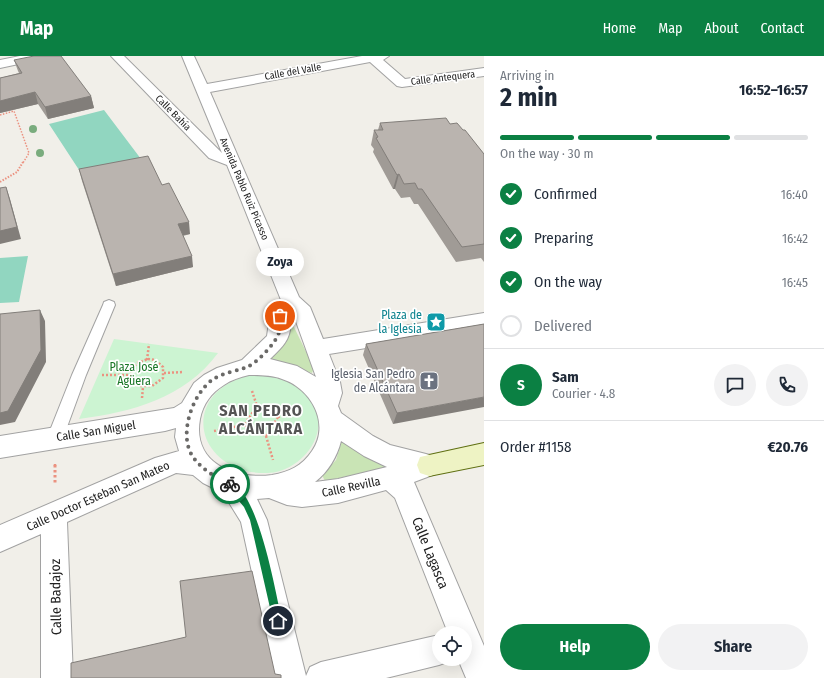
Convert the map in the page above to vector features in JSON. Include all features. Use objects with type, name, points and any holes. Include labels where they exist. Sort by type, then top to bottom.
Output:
[{"type":"street","points":[[0,64],[34,56]]},
{"type":"street","name":"Calle Bahía","points":[[117,56],[214,155],[234,162]]},
{"type":"street","name":"Avenida Pablo Ruiz Picasso","points":[[190,56],[291,301],[303,312],[329,382],[331,393],[329,413],[331,441],[316,466],[296,481],[272,487],[256,489],[233,486]]},
{"type":"street","name":"Calle del Valle","points":[[203,89],[376,57]]},
{"type":"street","name":"Calle Antequera","points":[[376,57],[402,83],[484,72]]},
{"type":"street","points":[[185,125],[216,121]]},
{"type":"street","points":[[291,301],[280,316],[279,331],[276,340],[249,376],[213,380],[197,396],[190,410],[187,438],[192,456],[212,476],[233,486],[246,504],[254,520],[291,678]]},
{"type":"street","points":[[316,348],[484,321]]},
{"type":"street","name":"Calle Revilla","points":[[249,376],[281,369],[302,378],[318,392],[329,413],[368,447],[400,461],[429,465]]},
{"type":"street","name":"Calle San Miguel","points":[[0,447],[165,421],[181,416],[190,410]]},
{"type":"street","name":"Calle Revilla","points":[[272,487],[289,495],[312,495],[390,479],[429,465],[484,454]]},
{"type":"street","name":"Calle Doctor Esteban San Mateo","points":[[0,539],[164,466],[176,462],[199,464]]},
{"type":"street","name":"Calle Lagasca","points":[[390,479],[403,487],[407,495],[458,626]]},
{"type":"street","name":"Calle Badajoz","points":[[54,516],[57,678]]},
{"type":"street","points":[[321,678],[432,649]]},
{"type":"street","name":"Calle Lagasca","points":[[472,657],[482,678]]},
{"type":"lane","points":[[55,438],[79,374],[109,305]]},
{"type":"path","points":[[0,115],[14,112],[29,153],[17,172],[0,182]]},
{"type":"path","points":[[147,360],[149,344]]},
{"type":"path","points":[[147,360],[155,360],[160,363],[164,373],[158,382],[152,386],[139,386],[134,383],[129,374],[136,363],[147,360]]},
{"type":"path","points":[[249,376],[257,406],[278,417],[306,411]]},
{"type":"path","points":[[244,425],[257,406]]},
{"type":"path","points":[[273,462],[266,436],[278,417]]},
{"type":"path","points":[[208,432],[244,425],[266,436]]},
{"type":"path","points":[[54,516],[55,438]]},
{"type":"green space","points":[[104,110],[141,159],[83,176],[49,124]]},
{"type":"green space","points":[[28,256],[19,302],[0,303],[0,258]]},
{"type":"green space","points":[[294,327],[314,368],[312,373],[272,360],[271,358],[284,343],[290,328]]},
{"type":"green space","name":"Plaza José Agüera","points":[[114,339],[218,353],[205,368],[190,381],[173,392],[138,407],[79,419]]},
{"type":"green space","points":[[262,375],[290,382],[307,394],[315,406],[319,419],[317,433],[312,446],[303,457],[291,466],[269,473],[246,471],[228,463],[215,452],[206,439],[203,424],[206,410],[213,396],[226,385],[246,376]]},
{"type":"green space","points":[[342,440],[383,464],[384,467],[381,469],[325,481],[322,475],[336,460]]},
{"type":"building","points":[[34,56],[61,56],[91,96],[45,107],[35,92],[0,101],[0,78],[22,73],[14,60]]},
{"type":"building","points":[[446,118],[450,124],[457,123],[463,130],[465,130],[484,154],[484,244],[462,247],[422,189],[418,189],[415,183],[404,184],[399,174],[397,175],[376,138],[378,137],[374,130],[383,130],[380,123]]},
{"type":"building","points":[[148,156],[162,185],[169,183],[189,222],[178,224],[192,256],[113,274],[79,169]]},
{"type":"building","points":[[6,187],[17,227],[0,231],[0,188]]},
{"type":"building","points":[[40,310],[41,350],[8,411],[0,413],[0,314]]},
{"type":"building","name":"Iglesia San Pedro de Alcántara","points":[[484,324],[484,397],[397,413],[366,344]]},
{"type":"building","points":[[252,571],[275,674],[281,675],[281,678],[71,678],[71,663],[186,637],[180,581]]},
{"type":"way so far","points":[[230,484],[212,476],[192,456],[187,438],[190,410],[197,396],[213,380],[249,366],[266,351],[276,340],[279,331],[280,316]]},
{"type":"place","name":"Zoya","points":[[280,316]]},
{"type":"place","name":"Plaza de la Iglesia","points":[[436,322]]},
{"type":"place","name":"Iglesia San Pedro de Alcántara","points":[[429,381]]},
{"type":"district","name":"SAN PEDRO ALCÁNTARA","points":[[261,419]]},
{"type":"route","points":[[230,484],[246,504],[254,520],[278,621]]}]
